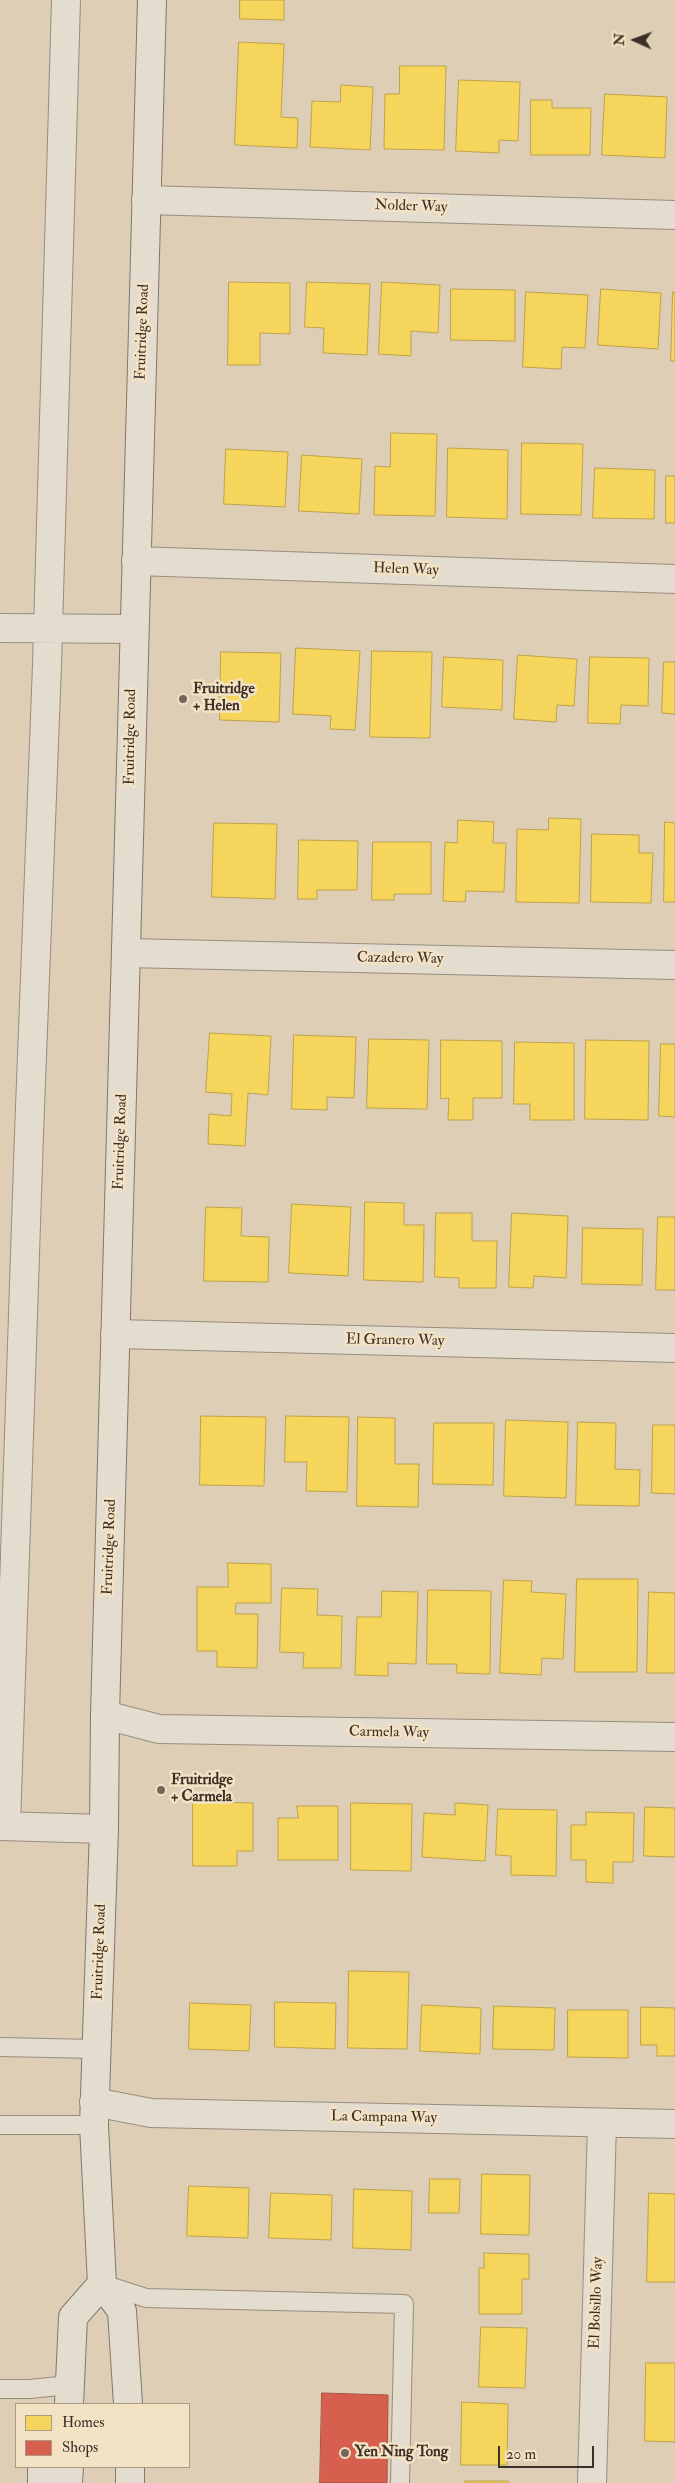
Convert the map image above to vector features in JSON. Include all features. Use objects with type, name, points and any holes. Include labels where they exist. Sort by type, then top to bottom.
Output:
[{"type":"street","points":[[66,0],[48,628],[3,1826],[104,1829]]},
{"type":"street","name":"Fruitridge Road","points":[[102,2284],[94,2114],[104,1829],[105,1715],[152,0]]},
{"type":"street","name":"Nolder Way","points":[[146,200],[675,215]]},
{"type":"street","name":"Helen Way","points":[[136,561],[675,578]]},
{"type":"street","points":[[0,628],[134,629]]},
{"type":"street","name":"Cazadero Way","points":[[126,953],[675,965]]},
{"type":"street","name":"El Granero Way","points":[[115,1334],[675,1348]]},
{"type":"street","name":"Carmela Way","points":[[105,1715],[160,1729],[675,1737]]},
{"type":"street","name":"La Campana Way","points":[[94,2114],[151,2113],[675,2124]]},
{"type":"street","name":"El Bolsillo Way","points":[[592,2483],[602,2122]]},
{"type":"street","points":[[67,2398],[73,2317],[102,2284],[122,2311],[135,2367],[128,2403]]},
{"type":"street","points":[[42,2468],[42,2483]]},
{"type":"street","points":[[68,2483],[69,2468]]},
{"type":"street","points":[[130,2468],[130,2483]]},
{"type":"lane","points":[[0,2047],[96,2049]]},
{"type":"lane","points":[[0,2125],[94,2114]]},
{"type":"lane","points":[[102,2284],[146,2298],[404,2304],[400,2483]]},
{"type":"lane","points":[[0,2389],[30,2390],[67,2398]]},
{"type":"building: Homes","points":[[240,0],[284,0],[284,20],[240,19]]},
{"type":"building: Homes","points":[[239,42],[284,44],[281,117],[298,118],[297,148],[235,145]]},
{"type":"building: Homes","points":[[400,66],[446,66],[444,150],[384,149],[385,94],[399,94]]},
{"type":"building: Homes","points":[[459,80],[520,82],[518,141],[499,140],[499,153],[456,151]]},
{"type":"building: Homes","points":[[341,85],[373,87],[370,150],[310,147],[312,101],[340,102]]},
{"type":"building: Homes","points":[[605,94],[667,97],[665,158],[602,155]]},
{"type":"building: Homes","points":[[531,100],[552,100],[552,108],[591,108],[590,155],[531,155]]},
{"type":"building: Homes","points":[[229,282],[290,283],[290,334],[260,333],[260,365],[228,365]]},
{"type":"building: Homes","points":[[307,282],[370,284],[367,355],[323,353],[324,328],[305,327]]},
{"type":"building: Homes","points":[[382,282],[440,285],[438,333],[411,331],[411,356],[379,354]]},
{"type":"building: Homes","points":[[451,289],[515,290],[515,341],[451,340]]},
{"type":"building: Homes","points":[[601,289],[661,293],[658,349],[598,345]]},
{"type":"building: Homes","points":[[526,292],[588,295],[585,348],[562,347],[561,369],[523,367]]},
{"type":"building: Homes","points":[[673,292],[675,292],[675,361],[671,361]]},
{"type":"building: Homes","points":[[391,433],[437,434],[435,516],[374,515],[375,466],[390,467]]},
{"type":"building: Homes","points":[[522,443],[583,444],[581,515],[521,514]]},
{"type":"building: Homes","points":[[448,448],[508,450],[507,519],[447,517]]},
{"type":"building: Homes","points":[[226,449],[288,452],[285,507],[224,504]]},
{"type":"building: Homes","points":[[302,455],[362,459],[359,514],[299,511]]},
{"type":"building: Homes","points":[[595,468],[655,470],[654,519],[593,518]]},
{"type":"building: Homes","points":[[666,476],[675,476],[675,523],[666,523]]},
{"type":"building: Homes","points":[[296,648],[360,651],[355,730],[330,729],[331,716],[293,714]]},
{"type":"building: Homes","points":[[372,651],[432,652],[430,738],[370,737]]},
{"type":"building: Homes","points":[[221,652],[281,653],[279,722],[220,720]]},
{"type":"building: Homes","points":[[518,655],[577,659],[574,706],[557,705],[556,722],[514,719]]},
{"type":"building: Homes","points":[[444,657],[503,660],[502,710],[442,707]]},
{"type":"building: Homes","points":[[590,657],[649,658],[648,706],[621,705],[620,724],[588,723]]},
{"type":"building: Homes","points":[[664,662],[675,662],[675,714],[662,713]]},
{"type":"building: Homes","points":[[549,818],[581,819],[579,903],[516,902],[517,829],[548,830]]},
{"type":"building: Homes","points":[[458,820],[494,822],[493,843],[506,843],[504,892],[466,891],[465,902],[443,901],[445,842],[457,843]]},
{"type":"building: Homes","points":[[665,822],[675,823],[675,902],[664,902]]},
{"type":"building: Homes","points":[[214,823],[277,824],[275,899],[212,897]]},
{"type":"building: Homes","points":[[592,834],[639,835],[639,853],[653,853],[651,903],[591,902]]},
{"type":"building: Homes","points":[[299,840],[358,841],[357,890],[317,890],[317,899],[298,899]]},
{"type":"building: Homes","points":[[373,842],[431,842],[431,894],[394,894],[394,900],[372,900]]},
{"type":"building: Homes","points":[[210,1033],[271,1036],[268,1095],[248,1093],[245,1146],[208,1144],[209,1114],[231,1116],[232,1094],[206,1092]]},
{"type":"building: Homes","points":[[294,1035],[356,1037],[354,1098],[327,1097],[327,1110],[292,1109]]},
{"type":"building: Homes","points":[[369,1039],[429,1040],[427,1109],[367,1108]]},
{"type":"building: Homes","points":[[441,1040],[502,1041],[502,1098],[473,1098],[473,1120],[448,1120],[449,1098],[441,1099]]},
{"type":"building: Homes","points":[[586,1040],[649,1041],[648,1120],[585,1119]]},
{"type":"building: Homes","points":[[515,1042],[574,1043],[574,1120],[530,1120],[530,1104],[514,1104]]},
{"type":"building: Homes","points":[[661,1044],[675,1044],[675,1117],[659,1116]]},
{"type":"building: Homes","points":[[365,1202],[404,1203],[404,1225],[424,1225],[423,1282],[364,1280]]},
{"type":"building: Homes","points":[[292,1204],[351,1207],[348,1276],[289,1273]]},
{"type":"building: Homes","points":[[206,1207],[242,1208],[241,1236],[269,1237],[268,1282],[204,1281]]},
{"type":"building: Homes","points":[[436,1213],[472,1213],[472,1241],[497,1241],[496,1288],[459,1288],[459,1278],[435,1277]]},
{"type":"building: Homes","points":[[512,1213],[568,1216],[566,1278],[534,1276],[533,1288],[509,1287]]},
{"type":"building: Homes","points":[[658,1217],[675,1217],[675,1290],[656,1290]]},
{"type":"building: Homes","points":[[583,1228],[643,1229],[642,1285],[582,1284]]},
{"type":"building: Homes","points":[[201,1416],[266,1417],[264,1486],[200,1485]]},
{"type":"building: Homes","points":[[286,1416],[349,1417],[347,1492],[306,1491],[307,1462],[285,1462]]},
{"type":"building: Homes","points":[[358,1417],[395,1418],[395,1464],[419,1464],[418,1507],[357,1506]]},
{"type":"building: Homes","points":[[506,1420],[568,1422],[566,1498],[504,1496]]},
{"type":"building: Homes","points":[[578,1422],[616,1423],[615,1469],[640,1470],[639,1506],[576,1505]]},
{"type":"building: Homes","points":[[434,1423],[494,1423],[493,1485],[433,1484]]},
{"type":"building: Homes","points":[[653,1425],[675,1425],[675,1494],[652,1493]]},
{"type":"building: Homes","points":[[228,1563],[271,1564],[271,1603],[236,1603],[235,1614],[258,1614],[257,1668],[217,1667],[217,1651],[197,1651],[197,1587],[228,1587]]},
{"type":"building: Homes","points":[[577,1579],[638,1579],[637,1672],[575,1672]]},
{"type":"building: Homes","points":[[504,1580],[532,1581],[531,1592],[566,1594],[563,1659],[542,1658],[541,1675],[500,1673]]},
{"type":"building: Homes","points":[[282,1588],[318,1589],[317,1615],[342,1616],[341,1668],[303,1668],[304,1653],[280,1652]]},
{"type":"building: Homes","points":[[428,1590],[491,1591],[490,1674],[456,1673],[457,1664],[427,1664]]},
{"type":"building: Homes","points":[[382,1591],[418,1592],[416,1664],[388,1663],[388,1676],[355,1675],[357,1617],[381,1617]]},
{"type":"building: Homes","points":[[649,1592],[675,1593],[675,1673],[647,1673]]},
{"type":"building: Homes","points":[[193,1802],[253,1803],[253,1851],[237,1851],[237,1866],[193,1866]]},
{"type":"building: Homes","points":[[351,1803],[412,1804],[411,1871],[351,1870]]},
{"type":"building: Homes","points":[[455,1803],[488,1805],[485,1861],[422,1857],[424,1813],[455,1815]]},
{"type":"building: Homes","points":[[297,1806],[338,1806],[338,1860],[278,1860],[278,1818],[298,1818]]},
{"type":"building: Homes","points":[[645,1807],[675,1808],[675,1857],[644,1856]]},
{"type":"building: Homes","points":[[498,1809],[557,1810],[556,1876],[511,1875],[511,1856],[496,1855]]},
{"type":"building: Homes","points":[[586,1812],[634,1813],[633,1862],[613,1862],[613,1883],[586,1882],[586,1860],[571,1860],[571,1825],[586,1825]]},
{"type":"building: Homes","points":[[349,1971],[409,1972],[407,2049],[348,2048]]},
{"type":"building: Homes","points":[[275,2002],[336,2003],[335,2049],[275,2047]]},
{"type":"building: Homes","points":[[190,2003],[251,2005],[249,2051],[189,2049]]},
{"type":"building: Homes","points":[[422,2005],[481,2008],[480,2054],[420,2051]]},
{"type":"building: Homes","points":[[494,2006],[555,2008],[554,2050],[493,2049]]},
{"type":"building: Homes","points":[[641,2007],[675,2008],[675,2056],[657,2056],[657,2045],[641,2045]]},
{"type":"building: Homes","points":[[568,2010],[628,2010],[628,2058],[568,2057]]},
{"type":"building: Homes","points":[[482,2174],[530,2175],[529,2235],[481,2234]]},
{"type":"building: Homes","points":[[430,2179],[460,2179],[459,2213],[429,2213]]},
{"type":"building: Homes","points":[[189,2186],[249,2188],[248,2238],[187,2236]]},
{"type":"building: Homes","points":[[354,2189],[412,2191],[411,2250],[353,2248]]},
{"type":"building: Homes","points":[[271,2193],[332,2195],[331,2240],[269,2238]]},
{"type":"building: Homes","points":[[649,2193],[675,2194],[675,2282],[647,2282]]},
{"type":"building: Homes","points":[[484,2253],[529,2254],[529,2279],[522,2279],[522,2314],[479,2314],[479,2268],[484,2268]]},
{"type":"building: Homes","points":[[481,2327],[527,2328],[525,2388],[479,2387]]},
{"type":"building: Homes","points":[[646,2363],[675,2363],[675,2442],[645,2441]]},
{"type":"building: Homes","points":[[462,2402],[508,2404],[507,2465],[461,2465]]},
{"type":"building: Homes","points":[[465,2481],[508,2481],[508,2483],[465,2483]]},
{"type":"building: Shops","points":[[322,2393],[388,2395],[387,2483],[320,2483]]},
{"type":"place","name":"Fruitridge + Helen","points":[[183,699]]},
{"type":"place","name":"Fruitridge + Carmela","points":[[161,1790]]},
{"type":"place","name":"Yen Ning Tong","points":[[345,2453]]}]
